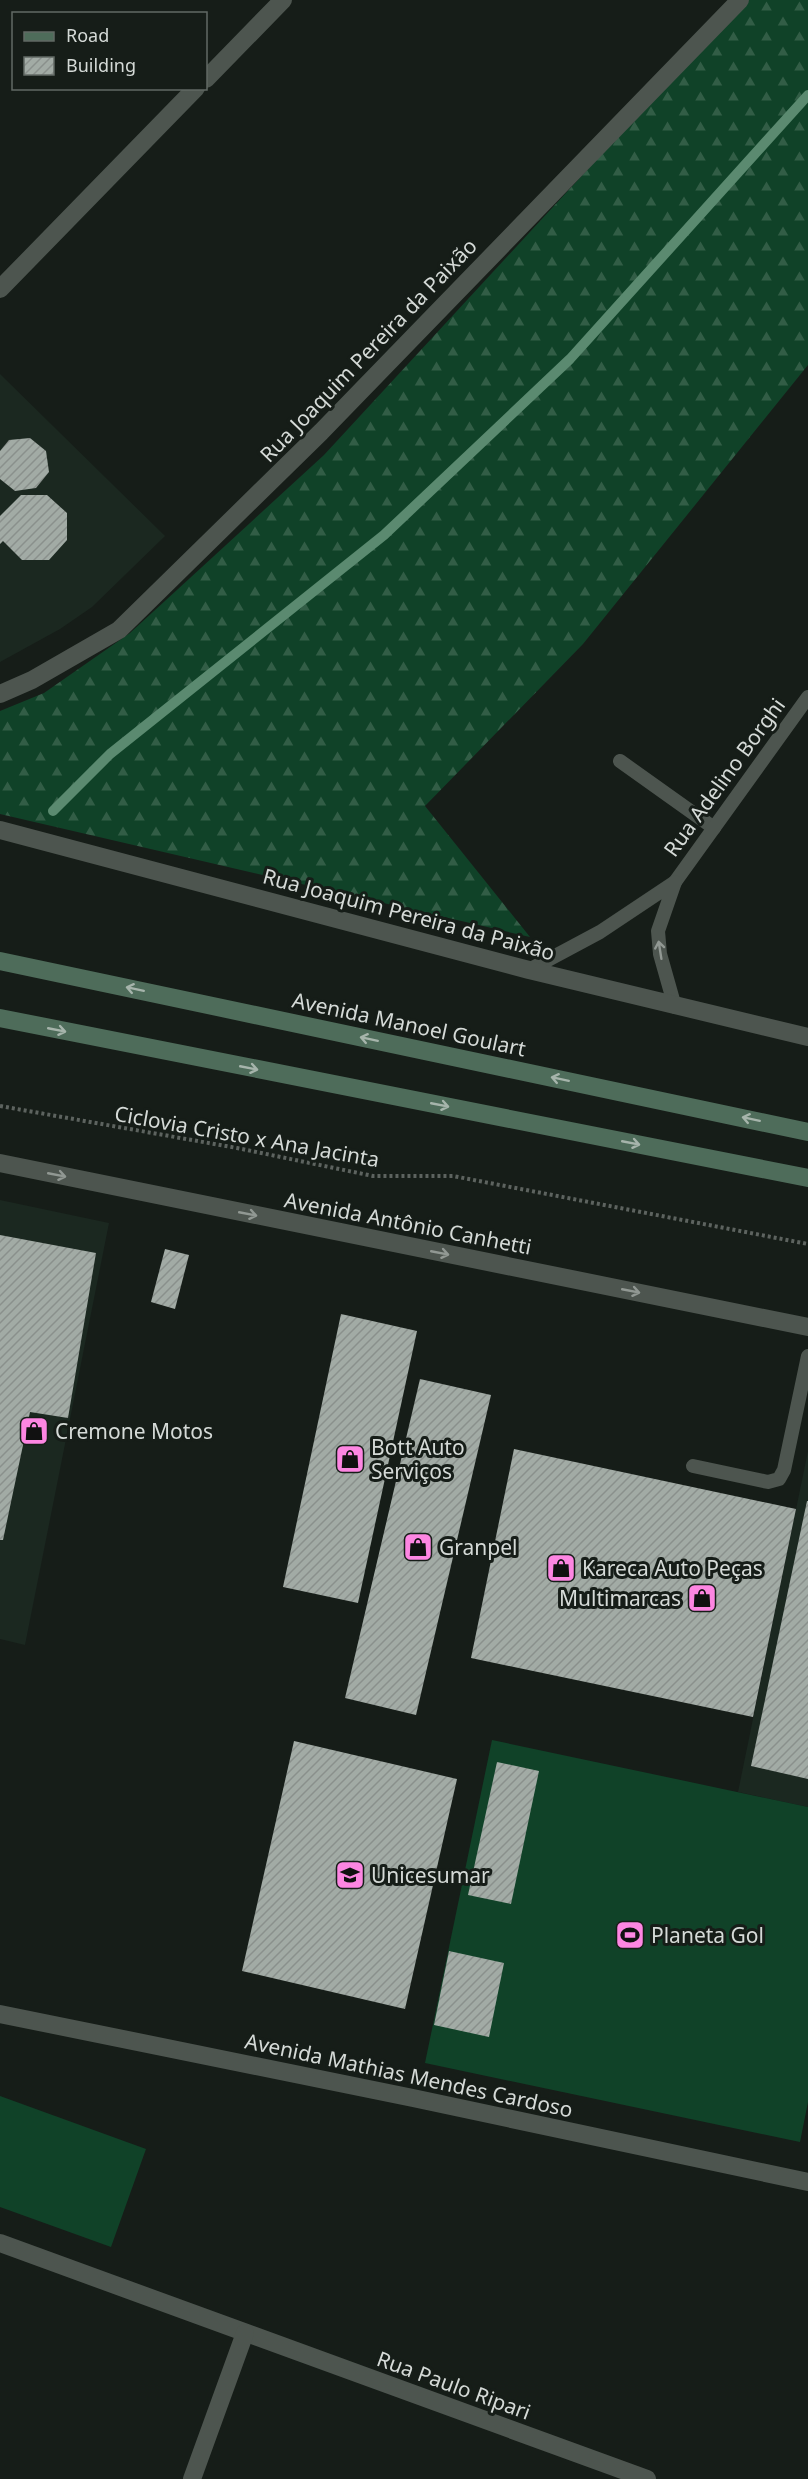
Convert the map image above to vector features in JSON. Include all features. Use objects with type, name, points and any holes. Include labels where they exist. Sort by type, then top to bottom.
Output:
[{"type":"main road","name":"Avenida Manoel Goulart","points":[[0,961],[808,1131]]},
{"type":"main road","points":[[0,1018],[808,1178]]},
{"type":"street","points":[[207,78],[282,0]]},
{"type":"street","name":"Rua Joaquim Pereira da Paixão","points":[[0,694],[32,680],[119,630],[321,432],[735,3]]},
{"type":"street","points":[[0,289],[194,90]]},
{"type":"street","name":"Rua Joaquim Pereira da Paixão","points":[[0,830],[529,970],[675,1007],[808,1037]]},
{"type":"street","name":"Avenida Antônio Canhetti","points":[[0,1163],[808,1327]]},
{"type":"street","name":"Avenida Mathias Mendes Cardoso","points":[[0,2014],[413,2097],[808,2182]]},
{"type":"street","name":"Rua Paulo Ripari","points":[[0,2243],[647,2479]]},
{"type":"street","points":[[192,2479],[245,2333]]},
{"type":"lane","name":"Rua Adelino Borghi","points":[[675,882],[808,697]]},
{"type":"lane","points":[[620,761],[714,828]]},
{"type":"lane","points":[[529,970],[600,932],[675,882]]},
{"type":"lane","points":[[675,882],[658,931],[660,954],[675,1007]]},
{"type":"lane","points":[[693,1466],[768,1482],[779,1479],[784,1470],[808,1356]]},
{"type":"path","name":"Ciclovia Cristo x Ana Jacinta","points":[[0,1106],[237,1148],[373,1176],[453,1176],[808,1244]]},
{"type":"shaded area","points":[[0,374],[165,536],[92,607],[60,629],[0,662]]},
{"type":"shaded area","name":"Cremone Motos","points":[[0,1200],[109,1223],[25,1645],[0,1639]]},
{"type":"shaded area","points":[[808,1451],[808,1807],[738,1792]]},
{"type":"green space","points":[[744,0],[808,0],[808,365],[583,644],[425,806],[530,937],[0,814],[0,711],[44,693],[130,633],[324,455]]},
{"type":"green space","name":"Planeta Gol","points":[[492,1740],[808,1807],[808,2102],[800,2142],[425,2063]]},
{"type":"green space","points":[[0,2096],[146,2149],[111,2247],[0,2207]]},
{"type":"building","points":[[30,438],[46,451],[49,472],[36,488],[15,491],[0,479],[0,451],[9,440]]},
{"type":"building","points":[[21,495],[47,495],[67,513],[67,540],[49,560],[22,560],[3,541],[0,544],[0,516]]},
{"type":"building","points":[[0,1235],[96,1253],[68,1418],[30,1412],[3,1540],[0,1540]]},
{"type":"building","points":[[165,1249],[189,1255],[175,1309],[151,1302]]},
{"type":"building","name":"Bott Auto Serviços","points":[[341,1314],[417,1331],[358,1603],[283,1587]]},
{"type":"building","name":"Granpel","points":[[420,1379],[491,1395],[416,1715],[345,1698]]},
{"type":"building","points":[[514,1449],[796,1509],[753,1717],[471,1658]]},
{"type":"building","points":[[808,1501],[808,1779],[751,1766]]},
{"type":"building","name":"Unicesumar","points":[[294,1741],[457,1779],[405,2009],[242,1971]]},
{"type":"building","points":[[497,1762],[539,1771],[511,1904],[468,1895]]},
{"type":"building","points":[[449,1951],[504,1963],[489,2037],[434,2025]]},
{"type":"waterway","points":[[53,811],[110,754],[384,535],[570,359],[808,95]]},
{"type":"place","name":"Cremone Motos","points":[[34,1431]]},
{"type":"place","name":"Bott Auto Serviços","points":[[350,1459]]},
{"type":"place","name":"Granpel","points":[[418,1547]]},
{"type":"place","name":"Kareca Auto Peças","points":[[561,1568]]},
{"type":"place","name":"Multimarcas","points":[[702,1598]]},
{"type":"place","name":"Unicesumar","points":[[350,1875]]},
{"type":"place","name":"Planeta Gol","points":[[630,1935]]}]
